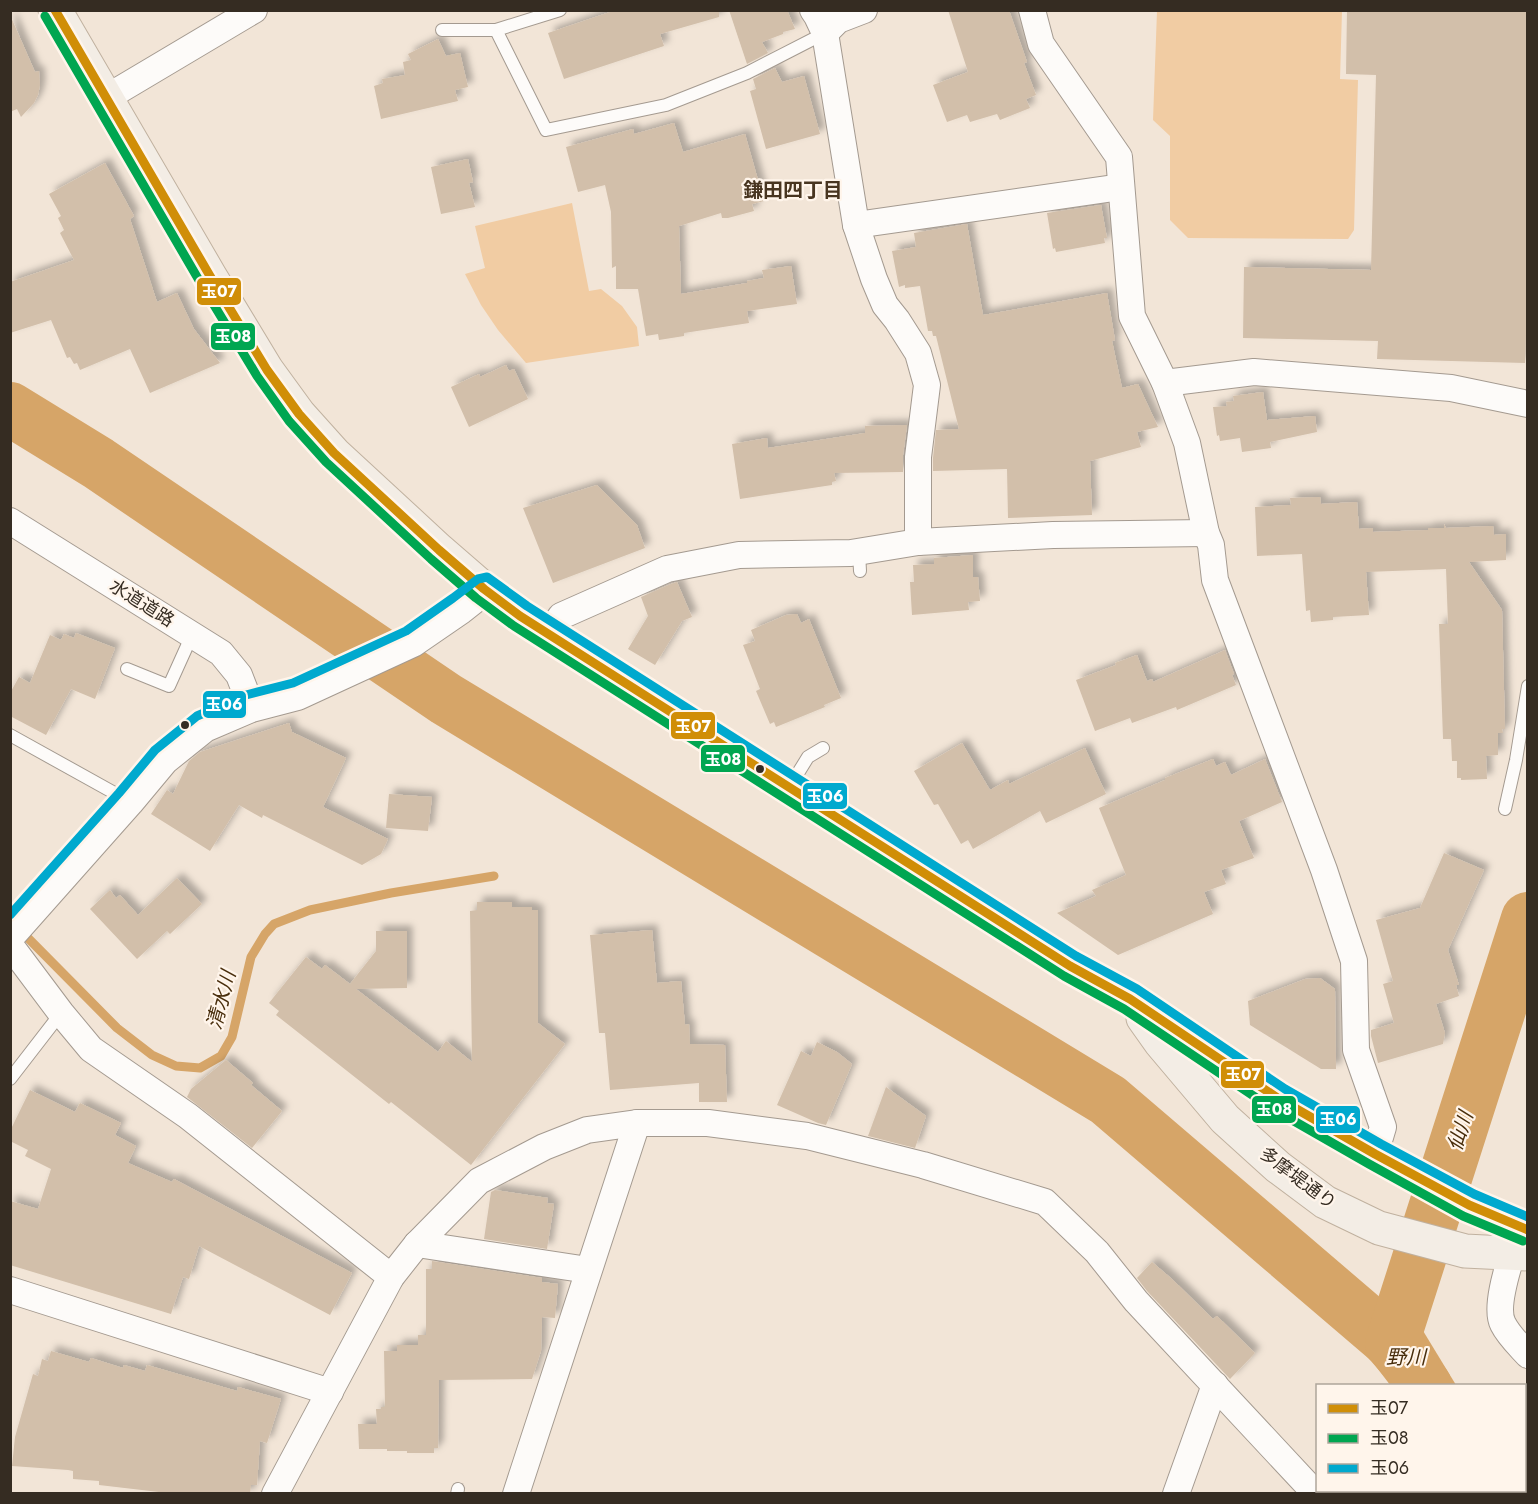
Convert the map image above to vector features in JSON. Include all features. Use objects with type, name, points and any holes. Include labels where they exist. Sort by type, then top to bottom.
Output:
[{"type":"main road","name":"多摩堤通り","points":[[55,10],[267,370],[299,414],[334,453],[439,550],[472,599],[520,616],[1070,966],[1130,999],[1279,1099],[1470,1205],[1522,1246]]},
{"type":"main road","name":"多摩堤通り","points":[[1130,999],[1160,1042],[1225,1119],[1278,1167],[1325,1202],[1379,1228],[1465,1251],[1522,1246]]},
{"type":"street","points":[[106,98],[254,10]]},
{"type":"street","points":[[813,10],[825,33],[856,225],[885,305],[918,354],[927,386],[918,457],[918,542]]},
{"type":"street","points":[[825,33],[838,20],[864,10]]},
{"type":"street","points":[[1032,10],[1041,44],[1119,157],[1132,316],[1165,382],[1187,443],[1206,533],[1211,545],[1215,580],[1324,870],[1354,961],[1356,1050],[1383,1127],[1375,1154]]},
{"type":"street","points":[[856,225],[1121,187]]},
{"type":"street","points":[[1165,382],[1254,372],[1451,388],[1527,404]]},
{"type":"street","name":"水道道路","points":[[10,521],[221,653],[238,675],[251,705]]},
{"type":"street","points":[[549,634],[561,616],[667,569],[739,555],[860,561],[918,542],[1053,535],[1206,533]]},
{"type":"street","points":[[10,934],[163,759],[204,726],[251,705],[297,694],[412,640],[472,599]]},
{"type":"street","points":[[10,945],[91,1049],[188,1116],[391,1277]]},
{"type":"street","points":[[516,1494],[637,1123]]},
{"type":"street","points":[[275,1494],[391,1277],[417,1244],[478,1181],[544,1147],[588,1130],[637,1123],[708,1123],[807,1136],[923,1165],[1045,1202],[1097,1252],[1136,1301],[1316,1494]]},
{"type":"street","points":[[417,1244],[588,1270]]},
{"type":"street","points":[[1522,1246],[1503,1286],[1501,1313],[1502,1322],[1527,1354]]},
{"type":"street","points":[[10,1290],[330,1392]]},
{"type":"street","points":[[1176,1494],[1215,1385]]},
{"type":"lane","points":[[442,30],[496,30],[560,10]]},
{"type":"lane","points":[[496,30],[546,130],[666,105],[747,73],[825,33]]},
{"type":"lane","points":[[127,669],[169,686],[192,635]]},
{"type":"lane","points":[[1505,809],[1516,760],[1527,686]]},
{"type":"lane","points":[[10,735],[128,801]]},
{"type":"lane","points":[[789,787],[808,757],[823,748]]},
{"type":"lane","points":[[10,1079],[61,1013]]},
{"type":"shaded area","points":[[1157,11],[1342,11],[1340,79],[1358,80],[1354,230],[1348,239],[1188,238],[1170,220],[1170,136],[1153,120]]},
{"type":"shaded area","points":[[572,203],[589,291],[601,289],[622,306],[637,327],[639,346],[526,363],[498,330],[481,305],[465,274],[485,268],[475,226]]},
{"type":"water","name":"野川","points":[[1414,1316],[1455,1384],[1391,1384],[1363,1352]]},
{"type":"building","points":[[616,10],[719,10],[719,17],[660,34],[664,46],[564,79],[548,33]]},
{"type":"building","points":[[729,10],[787,10],[795,29],[762,42],[768,53],[747,64]]},
{"type":"building","points":[[948,10],[1009,10],[1036,95],[1026,99],[1030,108],[1000,120],[997,114],[970,122],[967,115],[947,122],[933,85],[968,72]]},
{"type":"building","points":[[1347,10],[1527,10],[1525,363],[1377,359],[1378,341],[1243,338],[1244,267],[1371,270],[1376,75],[1346,74]]},
{"type":"building","points":[[10,15],[35,72],[39,71],[38,95],[21,117],[17,109],[10,112]]},
{"type":"building","points":[[438,39],[446,56],[460,53],[468,87],[455,90],[458,101],[381,119],[374,86],[383,83],[382,79],[405,75],[403,62],[411,60],[408,54]]},
{"type":"building","points":[[775,68],[782,82],[804,76],[820,134],[766,149],[750,91],[756,89],[753,79]]},
{"type":"building","points":[[674,123],[683,152],[745,134],[764,201],[752,204],[754,211],[728,218],[722,218],[721,213],[679,226],[681,294],[747,283],[747,281],[764,278],[762,270],[791,266],[797,304],[747,311],[749,323],[684,333],[684,336],[659,340],[658,334],[646,336],[638,289],[616,289],[616,266],[612,268],[611,212],[605,185],[578,192],[566,147],[633,129],[634,134]]},
{"type":"building","points":[[468,159],[473,182],[469,183],[475,207],[441,214],[431,167]]},
{"type":"building","points":[[105,163],[134,216],[130,219],[157,302],[177,293],[194,329],[220,363],[150,393],[130,349],[80,370],[77,363],[74,364],[70,357],[67,358],[51,320],[10,333],[10,282],[74,260],[60,233],[64,230],[58,218],[61,216],[49,194]]},
{"type":"building","points":[[1101,205],[1107,238],[1104,238],[1105,243],[1056,252],[1055,248],[1053,249],[1047,213]]},
{"type":"building","points":[[967,224],[983,315],[1107,293],[1115,340],[1112,341],[1122,388],[1138,384],[1158,427],[1137,432],[1141,447],[1090,461],[1092,515],[1008,518],[1007,469],[933,471],[936,430],[959,429],[936,336],[933,336],[932,331],[928,331],[920,286],[899,287],[892,251],[916,247],[914,233]]},
{"type":"building","points":[[506,365],[509,371],[514,369],[528,399],[469,427],[451,387]]},
{"type":"building","points":[[1263,392],[1267,420],[1315,416],[1317,432],[1270,442],[1271,448],[1242,452],[1240,438],[1220,441],[1219,435],[1217,436],[1213,407],[1227,406],[1226,402],[1234,401],[1233,396]]},
{"type":"building","points":[[907,425],[903,472],[834,473],[836,481],[832,482],[832,485],[740,499],[732,444],[767,438],[768,448],[865,433],[865,426]]},
{"type":"building","points":[[597,485],[637,525],[645,548],[553,583],[523,508]]},
{"type":"building","points":[[1320,497],[1321,504],[1357,502],[1359,529],[1373,528],[1373,532],[1428,530],[1428,528],[1444,528],[1444,524],[1446,528],[1493,526],[1494,535],[1506,534],[1506,560],[1469,562],[1502,610],[1505,729],[1502,729],[1503,733],[1498,733],[1498,755],[1486,756],[1487,779],[1461,780],[1457,778],[1457,761],[1452,761],[1451,739],[1443,739],[1439,624],[1448,624],[1446,569],[1366,572],[1369,615],[1333,617],[1333,620],[1311,622],[1310,610],[1306,611],[1302,554],[1257,556],[1255,507],[1291,505],[1290,498]]},
{"type":"building","points":[[973,555],[973,577],[978,577],[980,601],[968,602],[969,610],[912,615],[910,582],[914,582],[913,565],[934,564],[934,558]]},
{"type":"building","points":[[677,582],[692,617],[682,621],[655,665],[628,649],[648,616],[641,597]]},
{"type":"building","points":[[797,614],[801,623],[809,619],[841,698],[776,727],[774,722],[770,724],[756,691],[760,689],[743,645],[755,641],[751,630],[786,615]]},
{"type":"building","points":[[76,633],[115,648],[95,699],[71,689],[46,735],[10,716],[10,693],[19,677],[30,683],[50,635],[61,640],[64,634],[74,638]]},
{"type":"building","points":[[1225,650],[1236,685],[1177,710],[1176,707],[1132,723],[1130,718],[1095,731],[1076,680],[1137,655],[1147,681],[1152,679],[1153,682]]},
{"type":"building","points":[[289,723],[292,732],[346,758],[323,807],[388,839],[381,854],[362,865],[239,805],[210,851],[151,814],[167,790],[173,794],[189,761],[200,752]]},
{"type":"building","points":[[962,743],[990,790],[1008,780],[1009,784],[1085,748],[1106,794],[1046,823],[1040,811],[973,849],[968,840],[961,844],[938,804],[934,805],[914,771]]},
{"type":"building","points":[[1213,759],[1216,766],[1225,762],[1231,775],[1265,759],[1282,802],[1239,821],[1254,858],[1221,870],[1226,884],[1204,892],[1213,914],[1118,955],[1057,913],[1096,896],[1092,890],[1126,875],[1099,808]]},
{"type":"building","points":[[389,794],[432,797],[428,831],[386,828]]},
{"type":"building","points":[[1444,853],[1484,870],[1448,950],[1459,985],[1456,985],[1459,996],[1436,1004],[1445,1033],[1443,1044],[1378,1063],[1371,1030],[1394,1023],[1383,984],[1393,981],[1376,920],[1420,908]]},
{"type":"building","points":[[177,878],[202,904],[170,934],[167,931],[137,959],[90,909],[110,890],[116,898],[120,895],[138,915]]},
{"type":"building","points":[[477,902],[512,902],[512,907],[532,907],[532,910],[538,910],[538,1023],[565,1044],[471,1165],[276,1015],[279,1011],[269,1003],[306,957],[322,969],[325,965],[350,984],[376,951],[376,931],[407,931],[407,988],[356,989],[438,1052],[446,1041],[472,1062],[470,911],[477,910]]},
{"type":"building","points":[[652,930],[657,983],[681,981],[685,1025],[689,1024],[690,1044],[725,1045],[727,1102],[699,1102],[699,1083],[610,1090],[605,1033],[599,1033],[590,935]]},
{"type":"building","points":[[1320,978],[1335,989],[1336,1069],[1321,1069],[1250,1025],[1248,1001],[1305,979]]},
{"type":"building","points":[[817,1042],[837,1052],[852,1064],[826,1125],[777,1105],[801,1051],[811,1056]]},
{"type":"building","points":[[226,1060],[282,1111],[252,1148],[187,1097],[191,1089]]},
{"type":"building","points":[[886,1087],[926,1116],[915,1148],[868,1136]]},
{"type":"building","points":[[30,1090],[75,1112],[80,1103],[121,1123],[115,1135],[136,1146],[128,1163],[172,1182],[174,1179],[352,1273],[330,1315],[199,1246],[189,1279],[183,1277],[171,1314],[10,1265],[10,1201],[38,1209],[51,1169],[25,1156],[28,1150],[10,1141],[10,1131]]},
{"type":"building","points":[[495,1190],[548,1198],[547,1203],[554,1204],[547,1249],[484,1239],[491,1192]]},
{"type":"building","points":[[432,1261],[542,1278],[542,1282],[558,1284],[555,1318],[542,1317],[541,1351],[532,1379],[439,1380],[438,1448],[434,1448],[434,1453],[359,1449],[358,1424],[377,1424],[376,1409],[385,1407],[384,1351],[397,1351],[397,1345],[418,1345],[418,1335],[426,1335],[426,1269],[432,1269]]},
{"type":"building","points":[[1152,1262],[1213,1319],[1217,1316],[1255,1353],[1230,1379],[1137,1278]]},
{"type":"building","points":[[51,1351],[89,1362],[91,1358],[123,1368],[124,1365],[145,1371],[147,1365],[237,1391],[238,1387],[281,1399],[267,1443],[260,1441],[257,1485],[251,1485],[250,1494],[176,1494],[99,1485],[99,1481],[73,1479],[73,1471],[68,1470],[12,1466],[15,1437],[33,1374],[38,1376],[42,1359],[48,1361]]},
{"type":"waterway","points":[[10,409],[98,463],[446,699],[1108,1100],[1392,1343],[1423,1384]]},
{"type":"waterway","name":"清水川","points":[[21,931],[117,1028],[152,1055],[176,1066],[200,1068],[221,1056],[232,1037],[251,957],[274,924],[310,910],[391,893],[494,876]]},
{"type":"waterway","name":"仙川","points":[[1392,1343],[1528,919]]},
{"type":"transit line","name":"玉07","points":[[55,10],[210,276],[267,370],[299,414],[334,453],[484,589],[520,616],[1070,966],[1130,999],[1279,1099],[1469,1205],[1528,1230]]},
{"type":"transit line","name":"玉08","points":[[45,16],[200,282],[257,376],[289,421],[326,462],[476,598],[514,626],[1064,976],[1124,1009],[1273,1109],[1463,1216],[1523,1241]]},
{"type":"transit line","name":"玉06","points":[[10,915],[155,750],[197,716],[246,695],[293,683],[406,631],[478,579],[487,577],[527,606],[1076,956],[1137,989],[1285,1089],[1474,1194],[1528,1217]]},
{"type":"district","name":"鎌田四丁目","points":[[793,190]]}]
